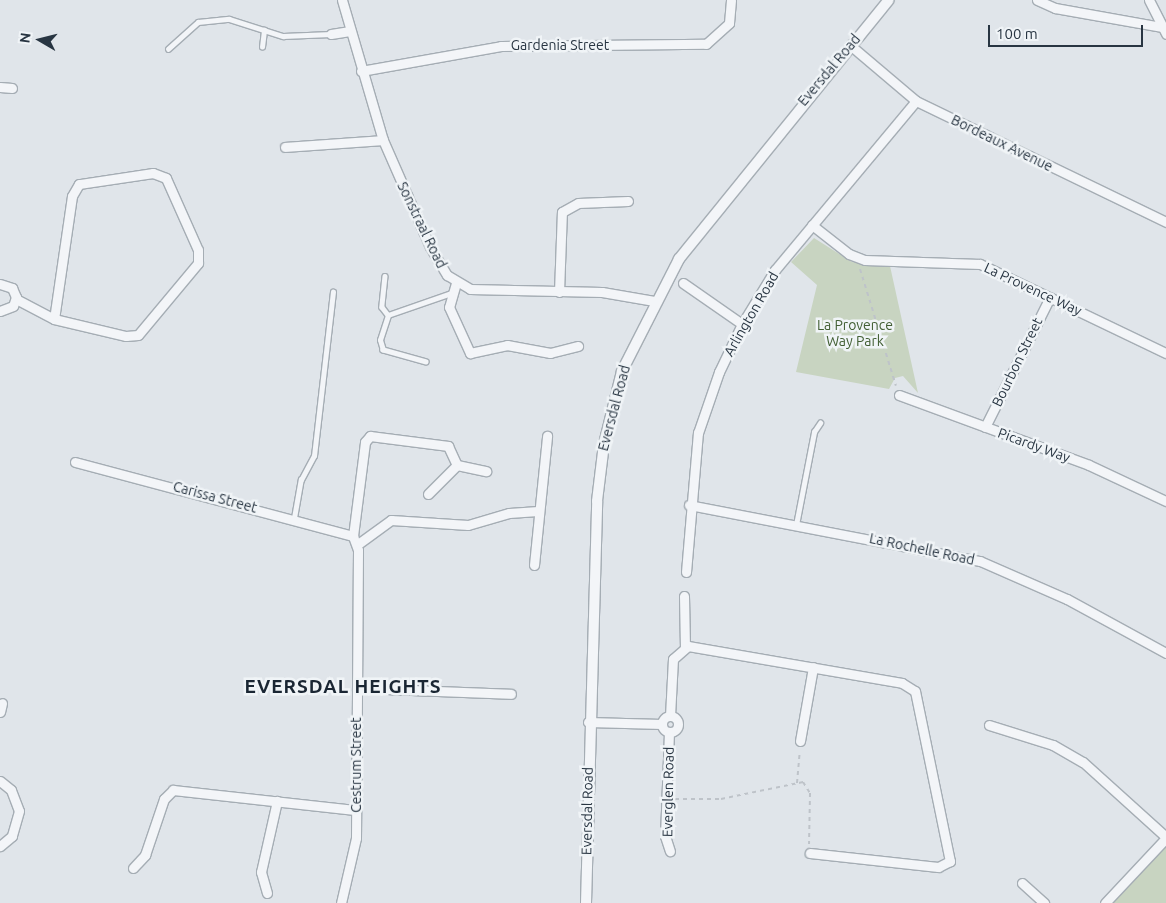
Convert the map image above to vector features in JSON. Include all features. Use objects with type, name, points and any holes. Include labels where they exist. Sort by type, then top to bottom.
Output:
[{"type":"street","name":"Sonstraal Road","points":[[342,0],[361,71],[383,140],[437,261],[456,283]]},
{"type":"street","name":"Gardenia Street","points":[[361,71],[501,46],[706,44],[728,23],[731,0]]},
{"type":"street","name":"Eversdal Road","points":[[586,903],[588,722],[601,456],[622,371],[654,300],[700,230],[850,45],[889,0]]},
{"type":"street","points":[[1037,0],[1055,8],[1164,30]]},
{"type":"street","points":[[1149,0],[1164,30]]},
{"type":"street","points":[[331,34],[350,31]]},
{"type":"street","name":"Bordeaux Avenue","points":[[850,45],[916,101],[1166,222]]},
{"type":"street","points":[[0,87],[12,88]]},
{"type":"street","name":"Arlington Road","points":[[686,572],[689,505],[701,425],[742,324],[768,280],[916,101]]},
{"type":"street","points":[[285,147],[383,140]]},
{"type":"street","points":[[2,283],[12,288],[16,299],[54,319],[138,335],[194,272],[198,250],[166,178],[152,174],[79,184],[72,196],[54,319]]},
{"type":"street","points":[[559,292],[562,212],[578,204],[628,201]]},
{"type":"street","points":[[812,225],[856,257]]},
{"type":"street","name":"La Provence Way","points":[[856,257],[974,262],[1166,353]]},
{"type":"street","points":[[578,346],[550,353],[507,345],[470,353],[449,307],[456,283],[476,290],[608,292],[654,300]]},
{"type":"street","points":[[682,283],[742,324]]},
{"type":"street","name":"Bourbon Street","points":[[985,427],[1050,297]]},
{"type":"street","points":[[0,311],[9,309],[16,299]]},
{"type":"street","name":"Picardy Way","points":[[899,395],[1090,465],[1166,501]]},
{"type":"street","name":"Cestrum Street","points":[[341,903],[356,838],[356,540],[365,442],[370,436],[441,442],[449,448],[457,465]]},
{"type":"street","points":[[534,565],[538,510],[546,475],[547,436]]},
{"type":"street","name":"Carissa Street","points":[[75,462],[294,518],[356,540]]},
{"type":"street","points":[[428,494],[457,465],[486,471]]},
{"type":"street","name":"La Rochelle Road","points":[[689,505],[980,561],[1067,599],[1166,653]]},
{"type":"street","points":[[356,540],[391,520],[468,525],[508,513],[538,510]]},
{"type":"street","points":[[588,722],[662,724],[670,716],[672,664],[685,648],[684,596]]},
{"type":"street","points":[[685,648],[813,667],[902,683],[915,691],[951,857],[938,867],[810,854]]},
{"type":"street","points":[[800,741],[813,667]]},
{"type":"street","points":[[357,688],[511,694]]},
{"type":"street","name":"Everglen Road","points":[[670,716],[678,724],[669,732],[665,836],[670,851]]},
{"type":"street","points":[[662,724],[669,732]]},
{"type":"street","points":[[989,725],[1039,740],[1076,758],[1166,837],[1105,903]]},
{"type":"street","points":[[0,846],[12,836],[19,811],[1,785]]},
{"type":"street","points":[[133,868],[145,855],[164,799],[173,790],[355,810]]},
{"type":"street","points":[[267,893],[261,872],[277,801]]},
{"type":"street","points":[[1022,883],[1044,903]]},
{"type":"lane","points":[[168,49],[198,22],[230,18],[288,37],[331,34]]},
{"type":"lane","points":[[262,47],[264,30]]},
{"type":"lane","points":[[385,276],[382,307],[388,315]]},
{"type":"lane","points":[[294,518],[301,480],[314,456],[333,292]]},
{"type":"lane","points":[[388,315],[452,293]]},
{"type":"lane","points":[[388,315],[380,340],[383,350],[426,362]]},
{"type":"lane","points":[[796,525],[814,432],[820,423]]},
{"type":"path","points":[[856,257],[899,395]]},
{"type":"path","points":[[797,783],[800,741]]},
{"type":"path","points":[[666,798],[721,799],[797,783],[806,783],[810,793],[810,854]]},
{"type":"green space","name":"La Provence Way Park","points":[[814,238],[852,262],[890,266],[918,393],[903,376],[895,378],[889,389],[796,372],[817,285],[791,262]]},
{"type":"green space","points":[[1166,846],[1166,903],[1113,903]]},
{"type":"district","name":"EVERSDAL HEIGHTS","points":[[343,687]]}]
